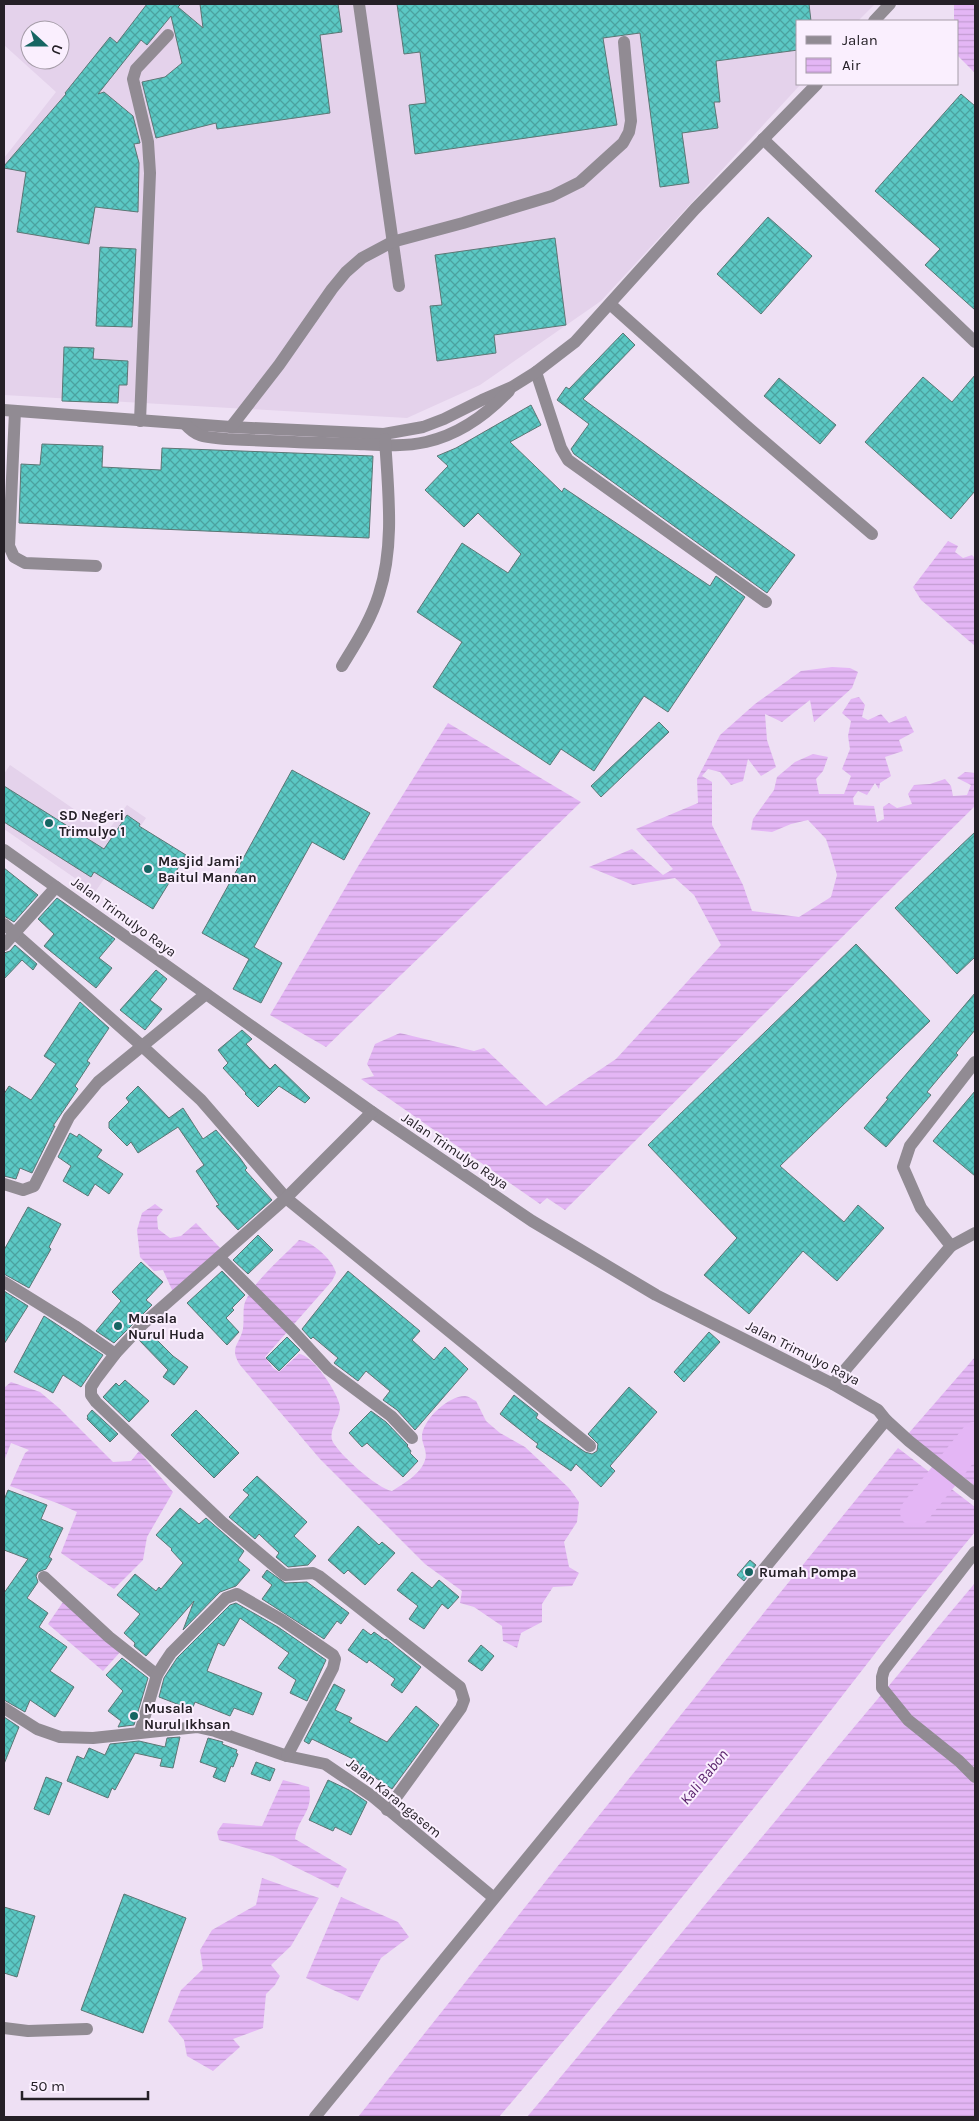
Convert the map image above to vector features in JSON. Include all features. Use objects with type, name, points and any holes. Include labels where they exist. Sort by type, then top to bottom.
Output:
[{"type":"street","points":[[359,4],[398,286]]},
{"type":"street","points":[[875,20],[890,4]]},
{"type":"street","points":[[140,421],[150,173],[148,142],[133,79],[136,69],[168,35]]},
{"type":"street","points":[[231,427],[279,365],[314,313],[346,272],[362,258],[392,242],[552,196],[580,182],[623,143],[629,132],[631,120],[624,42]]},
{"type":"street","points":[[185,424],[193,433],[204,437],[385,439],[444,419],[512,387],[536,372],[575,342],[651,256],[815,85]]},
{"type":"street","points":[[763,139],[975,342]]},
{"type":"street","points":[[610,304],[743,423],[872,534]]},
{"type":"street","points":[[536,372],[561,448],[568,460],[766,602]]},
{"type":"street","points":[[96,566],[25,563],[14,557],[9,546],[9,410],[385,439]]},
{"type":"street","points":[[342,666],[359,638],[378,596],[386,564],[389,540],[385,439]]},
{"type":"street","name":"Jalan Trimulyo Raya","points":[[4,850],[372,1112],[532,1221],[656,1295],[833,1384],[878,1410],[909,1441],[975,1494]]},
{"type":"street","points":[[4,945],[56,887]]},
{"type":"street","points":[[4,924],[201,1100],[286,1198],[590,1446]]},
{"type":"street","points":[[4,1184],[23,1190],[34,1186],[69,1117],[98,1082],[206,994]]},
{"type":"street","points":[[952,1246],[921,1208],[903,1167],[910,1146],[975,1062]]},
{"type":"street","points":[[372,1112],[286,1198],[143,1324],[115,1354],[91,1387],[91,1395],[96,1402],[222,1522],[285,1575],[313,1573],[319,1576],[451,1678],[464,1692],[461,1708],[387,1810]]},
{"type":"street","points":[[833,1384],[952,1246],[975,1233]]},
{"type":"street","points":[[220,1258],[328,1369],[391,1416],[412,1438]]},
{"type":"street","points":[[4,1282],[75,1326],[115,1354]]},
{"type":"street","points":[[315,2117],[886,1420]]},
{"type":"street","points":[[975,1552],[884,1670],[881,1682],[882,1688],[908,1720],[959,1761],[975,1777]]},
{"type":"street","points":[[44,1577],[109,1636],[157,1675]]},
{"type":"street","points":[[140,1732],[157,1675],[171,1653],[226,1598],[233,1594],[241,1595],[282,1620],[335,1659],[333,1668],[287,1756]]},
{"type":"street","name":"Jalan Karangasem","points":[[4,1708],[37,1730],[60,1737],[93,1738],[197,1727],[205,1728],[287,1756],[317,1761],[333,1768],[372,1796],[494,1898]]},
{"type":"street","points":[[4,2028],[28,2031],[87,2029]]},
{"type":"shaded area","points":[[4,4],[875,4],[859,20],[796,20],[796,85],[800,85],[601,301],[480,385],[407,418],[4,395],[4,158],[56,92],[32,70],[70,70],[70,20],[20,20],[20,59],[4,45]]},
{"type":"shaded area","name":"SD Negeri Trimulyo 1","points":[[10,765],[107,832],[127,805],[146,818],[95,892],[4,829],[4,774]]},
{"type":"water","points":[[954,4],[975,4],[975,73],[959,57],[959,20],[954,20]]},
{"type":"water","points":[[948,541],[958,546],[955,552],[963,558],[972,555],[975,558],[975,646],[921,600],[913,587]]},
{"type":"water","points":[[832,667],[850,668],[858,672],[852,688],[814,722],[810,700],[782,722],[765,714],[767,740],[776,767],[761,776],[748,759],[743,781],[731,785],[720,772],[708,769],[702,776],[712,782],[712,825],[743,885],[752,911],[799,917],[831,897],[837,875],[831,854],[826,839],[808,820],[791,824],[772,832],[751,830],[753,819],[774,790],[777,777],[795,762],[813,754],[828,757],[823,771],[816,779],[819,794],[844,794],[851,776],[842,769],[850,749],[848,736],[851,721],[842,713],[851,699],[859,697],[865,705],[862,717],[868,720],[881,714],[889,723],[906,716],[914,732],[899,740],[903,751],[885,757],[891,776],[880,783],[879,789],[875,783],[867,795],[858,791],[853,798],[854,805],[874,806],[877,822],[884,819],[883,807],[889,803],[897,808],[912,804],[908,794],[914,785],[930,784],[945,779],[951,786],[953,796],[967,795],[971,785],[957,778],[965,772],[975,773],[975,806],[565,1210],[547,1198],[540,1204],[361,1079],[374,1076],[367,1064],[375,1044],[400,1033],[474,1051],[484,1048],[546,1106],[616,1059],[721,945],[694,895],[675,878],[633,885],[589,867],[632,849],[663,875],[673,869],[636,829],[698,803],[697,779],[720,735],[755,704],[801,671]]},
{"type":"water","points":[[448,723],[581,802],[326,1047],[270,1015],[360,863]]},
{"type":"water","points":[[155,1204],[163,1210],[157,1217],[158,1229],[170,1238],[181,1236],[196,1223],[223,1251],[173,1292],[163,1270],[154,1271],[140,1257],[137,1230],[142,1213]]},
{"type":"water","points":[[299,1240],[316,1247],[331,1262],[336,1273],[332,1281],[265,1357],[273,1368],[279,1372],[299,1354],[311,1360],[317,1367],[335,1393],[340,1407],[331,1436],[332,1440],[349,1461],[377,1484],[392,1491],[411,1478],[423,1465],[426,1454],[422,1437],[426,1423],[444,1404],[458,1397],[466,1396],[476,1401],[486,1421],[500,1433],[525,1447],[569,1488],[579,1502],[577,1522],[564,1542],[569,1567],[579,1573],[572,1586],[553,1587],[542,1604],[542,1622],[521,1633],[517,1648],[503,1641],[502,1626],[474,1607],[460,1603],[462,1591],[425,1564],[320,1459],[240,1365],[235,1350],[243,1329],[244,1306],[247,1298],[259,1280]]},
{"type":"water","points":[[975,1357],[975,1486],[908,1434]]},
{"type":"water","points":[[11,1382],[40,1392],[59,1408],[113,1462],[131,1461],[139,1451],[173,1492],[147,1537],[143,1560],[114,1589],[61,1553],[77,1512],[10,1486],[25,1453],[29,1450],[11,1443],[4,1461],[4,1388]]},
{"type":"water","points":[[898,1448],[975,1507],[975,1532],[884,1642],[783,1772],[616,1979],[499,2117],[358,2117],[557,1867]]},
{"type":"water","points":[[975,1583],[975,2117],[527,2117]]},
{"type":"water","points":[[63,1602],[122,1650],[103,1671],[48,1624]]},
{"type":"water","points":[[283,1780],[309,1787],[308,1809],[299,1825],[295,1839],[347,1869],[338,1888],[273,1856],[219,1840],[217,1832],[223,1823],[262,1826]]},
{"type":"water","points":[[262,1878],[319,1898],[291,1946],[271,1965],[280,1976],[275,1985],[266,1994],[263,2028],[233,2039],[240,2047],[213,2071],[187,2056],[184,2040],[168,2021],[181,1990],[203,1969],[200,1950],[212,1930],[256,1905]]},
{"type":"water","points":[[341,1897],[398,1922],[409,1937],[381,1958],[358,2001],[306,1978]]},
{"type":"building","points":[[147,4],[181,4],[178,7],[203,28],[200,4],[338,4],[342,32],[320,35],[330,113],[217,129],[216,123],[156,138],[142,82],[165,77],[182,63],[171,16],[147,45],[141,40],[98,94],[104,92],[133,116],[140,143],[134,144],[139,163],[138,212],[95,207],[89,244],[17,232],[26,172],[4,168],[4,166],[66,94],[110,37],[117,43]]},
{"type":"building","points":[[397,4],[809,4],[811,20],[796,20],[796,50],[716,61],[720,102],[714,102],[718,128],[682,133],[689,183],[660,187],[640,33],[603,38],[617,125],[415,154],[409,105],[426,103],[420,52],[404,54]]},
{"type":"building","points":[[961,94],[975,106],[975,310],[925,265],[940,249],[875,191]]},
{"type":"building","points":[[768,217],[812,256],[761,314],[717,274]]},
{"type":"building","points":[[555,238],[566,325],[494,335],[496,353],[437,361],[430,306],[442,305],[435,255]]},
{"type":"building","points":[[100,247],[136,249],[132,327],[96,326]]},
{"type":"building","points":[[623,333],[635,345],[583,399],[795,555],[767,593],[574,454],[571,449],[589,424],[557,400],[566,387],[569,389]]},
{"type":"building","points":[[64,347],[94,348],[93,359],[128,361],[127,385],[119,385],[118,403],[62,401]]},
{"type":"building","points":[[975,375],[975,491],[951,519],[865,442],[923,377],[952,402]]},
{"type":"building","points":[[779,378],[836,425],[820,444],[764,396]]},
{"type":"building","points":[[531,405],[541,425],[510,442],[562,492],[564,488],[710,586],[716,576],[745,597],[668,712],[644,696],[594,771],[561,749],[550,765],[433,687],[462,642],[417,612],[462,543],[508,573],[521,554],[478,513],[464,527],[425,490],[448,466],[437,456],[456,448]]},
{"type":"building","points":[[42,444],[103,446],[102,467],[161,470],[162,448],[373,456],[369,538],[19,523],[21,464],[40,465]]},
{"type":"building","points":[[659,722],[669,732],[601,797],[591,786]]},
{"type":"building","points":[[292,770],[370,813],[344,860],[312,842],[254,947],[282,963],[261,1003],[233,989],[249,959],[202,933]]},
{"type":"building","points":[[4,786],[104,849],[127,815],[140,824],[139,826],[186,855],[153,909],[94,872],[91,877],[4,822]]},
{"type":"building","points":[[975,832],[975,957],[957,974],[895,908]]},
{"type":"building","points":[[4,868],[38,895],[14,922],[4,916]]},
{"type":"building","points":[[57,898],[115,939],[99,958],[112,968],[96,988],[44,946],[54,934],[38,919]]},
{"type":"building","points":[[856,944],[930,1021],[780,1166],[844,1222],[858,1205],[884,1228],[837,1281],[803,1251],[749,1314],[704,1275],[737,1238],[648,1145]]},
{"type":"building","points":[[15,945],[37,964],[33,970],[22,960],[4,979],[4,953],[10,951]]},
{"type":"building","points":[[156,970],[167,979],[150,1000],[162,1009],[145,1030],[120,1010]]},
{"type":"building","points":[[975,993],[975,1030],[956,1053],[958,1055],[927,1092],[931,1095],[886,1147],[864,1128],[888,1099],[886,1098]]},
{"type":"building","points":[[80,1002],[109,1028],[87,1061],[90,1063],[75,1086],[78,1089],[53,1126],[55,1126],[32,1173],[20,1168],[16,1179],[4,1176],[4,1094],[9,1086],[31,1100],[56,1064],[44,1056]]},
{"type":"building","points":[[242,1030],[252,1039],[246,1044],[270,1069],[275,1064],[310,1098],[305,1103],[279,1086],[258,1107],[245,1094],[223,1068],[228,1063],[218,1050]]},
{"type":"building","points":[[138,1086],[169,1118],[183,1108],[203,1139],[216,1130],[240,1158],[247,1168],[245,1170],[272,1200],[238,1230],[216,1206],[219,1205],[196,1171],[204,1165],[178,1127],[138,1153],[131,1142],[127,1146],[109,1128],[109,1122],[129,1102],[126,1098]]},
{"type":"building","points":[[975,1091],[975,1176],[933,1141]]},
{"type":"building","points":[[70,1133],[77,1137],[79,1134],[102,1150],[97,1157],[123,1174],[109,1194],[95,1184],[88,1196],[63,1181],[71,1166],[58,1157]]},
{"type":"building","points":[[28,1207],[61,1224],[49,1247],[51,1249],[29,1288],[4,1274],[4,1250]]},
{"type":"building","points":[[258,1235],[273,1250],[248,1274],[233,1260]]},
{"type":"building","points":[[141,1262],[163,1282],[146,1300],[152,1305],[114,1343],[96,1331],[121,1301],[112,1292]]},
{"type":"building","points":[[222,1271],[245,1295],[232,1308],[234,1310],[226,1318],[239,1332],[227,1345],[187,1303]]},
{"type":"building","points":[[348,1271],[420,1331],[412,1340],[434,1360],[445,1347],[468,1369],[415,1430],[397,1410],[383,1400],[390,1391],[366,1371],[358,1381],[334,1363],[338,1358],[313,1337],[311,1339],[302,1329]]},
{"type":"building","points":[[4,1291],[28,1306],[4,1344]]},
{"type":"building","points":[[44,1316],[103,1355],[81,1387],[63,1375],[53,1393],[14,1372]]},
{"type":"building","points":[[148,1331],[173,1356],[188,1367],[174,1385],[163,1377],[168,1370],[139,1340]]},
{"type":"building","points":[[709,1332],[720,1342],[684,1382],[674,1372]]},
{"type":"building","points":[[287,1337],[300,1350],[279,1371],[266,1358]]},
{"type":"building","points":[[125,1380],[149,1401],[129,1422],[103,1397],[116,1383],[119,1386]]},
{"type":"building","points":[[629,1387],[657,1412],[610,1466],[615,1471],[601,1487],[576,1464],[571,1471],[536,1447],[538,1444],[500,1414],[514,1395],[538,1414],[536,1418],[585,1452],[592,1454],[597,1451],[598,1444],[588,1434]]},
{"type":"building","points":[[92,1410],[118,1434],[110,1442],[87,1419]]},
{"type":"building","points":[[196,1410],[239,1453],[214,1478],[171,1435]]},
{"type":"building","points":[[371,1411],[386,1422],[408,1445],[410,1453],[418,1461],[403,1477],[367,1443],[362,1447],[349,1433]]},
{"type":"building","points":[[257,1476],[307,1522],[294,1536],[316,1556],[308,1565],[288,1567],[276,1557],[279,1553],[259,1534],[255,1539],[229,1517],[249,1495],[243,1490]]},
{"type":"building","points":[[8,1490],[47,1505],[41,1519],[63,1528],[49,1557],[52,1559],[46,1569],[38,1572],[36,1576],[38,1582],[27,1598],[48,1613],[39,1627],[67,1647],[50,1671],[74,1687],[55,1717],[30,1700],[25,1712],[4,1700],[4,1593],[28,1559],[4,1550],[4,1500]]},
{"type":"building","points":[[180,1508],[199,1524],[206,1518],[244,1551],[238,1560],[250,1570],[236,1586],[220,1592],[183,1630],[194,1601],[146,1656],[134,1646],[135,1643],[124,1633],[140,1614],[117,1595],[135,1574],[156,1591],[159,1587],[161,1589],[183,1563],[172,1549],[156,1535]]},
{"type":"building","points":[[358,1526],[379,1545],[382,1542],[395,1553],[365,1585],[348,1570],[344,1574],[328,1560]]},
{"type":"building","name":"Rumah Pompa","points":[[750,1560],[756,1565],[744,1581],[737,1575]]},
{"type":"building","points":[[267,1570],[285,1583],[307,1582],[349,1613],[341,1624],[337,1621],[324,1639],[262,1599],[272,1585],[262,1577]]},
{"type":"building","points":[[412,1572],[432,1588],[439,1580],[459,1597],[448,1609],[442,1604],[424,1629],[409,1619],[418,1606],[397,1590]]},
{"type":"building","points":[[236,1603],[278,1627],[326,1660],[307,1701],[290,1693],[296,1680],[278,1668],[289,1653],[240,1618],[224,1646],[218,1643],[207,1671],[262,1693],[253,1715],[234,1708],[230,1716],[195,1702],[190,1709],[159,1697],[164,1678],[177,1658],[230,1605]]},
{"type":"building","points":[[363,1629],[371,1635],[374,1632],[386,1639],[421,1667],[402,1693],[391,1685],[395,1679],[369,1660],[367,1663],[348,1650]]},
{"type":"building","points":[[481,1645],[494,1656],[482,1671],[468,1661]]},
{"type":"building","points":[[122,1658],[148,1678],[134,1725],[118,1727],[121,1721],[108,1711],[123,1691],[106,1675]]},
{"type":"building","points":[[334,1684],[345,1690],[335,1710],[352,1718],[349,1722],[387,1742],[416,1706],[439,1725],[392,1789],[357,1765],[359,1762],[312,1739],[309,1744],[304,1741]]},
{"type":"building","points":[[4,1717],[19,1727],[4,1764]]},
{"type":"building","points":[[180,1737],[173,1768],[160,1766],[162,1759],[135,1753],[115,1790],[112,1788],[108,1798],[67,1781],[77,1756],[84,1759],[89,1748],[105,1755],[110,1744],[139,1741],[165,1747],[167,1738]]},
{"type":"building","points":[[208,1738],[223,1742],[222,1744],[237,1750],[236,1753],[238,1754],[225,1782],[213,1777],[217,1768],[200,1762]]},
{"type":"building","points":[[256,1762],[275,1769],[270,1781],[251,1774]]},
{"type":"building","points":[[46,1777],[62,1783],[49,1815],[34,1809]]},
{"type":"building","points":[[328,1780],[349,1790],[367,1802],[351,1835],[335,1827],[333,1831],[309,1820]]},
{"type":"building","points":[[124,1894],[186,1918],[143,2033],[81,2010]]},
{"type":"building","points":[[4,1907],[35,1916],[17,1977],[4,1973]]},
{"type":"waterway","name":"Kali Babon","points":[[915,1512],[975,1437]]},
{"type":"place","name":"SD Negeri Trimulyo 1","points":[[49,823]]},
{"type":"place","name":"Masjid Jami' Baitul Mannan","points":[[148,869]]},
{"type":"place","name":"Musala Nurul Huda","points":[[118,1326]]},
{"type":"place","name":"Rumah Pompa","points":[[749,1572]]},
{"type":"place","name":"Musala Nurul Ikhsan","points":[[134,1716]]}]
